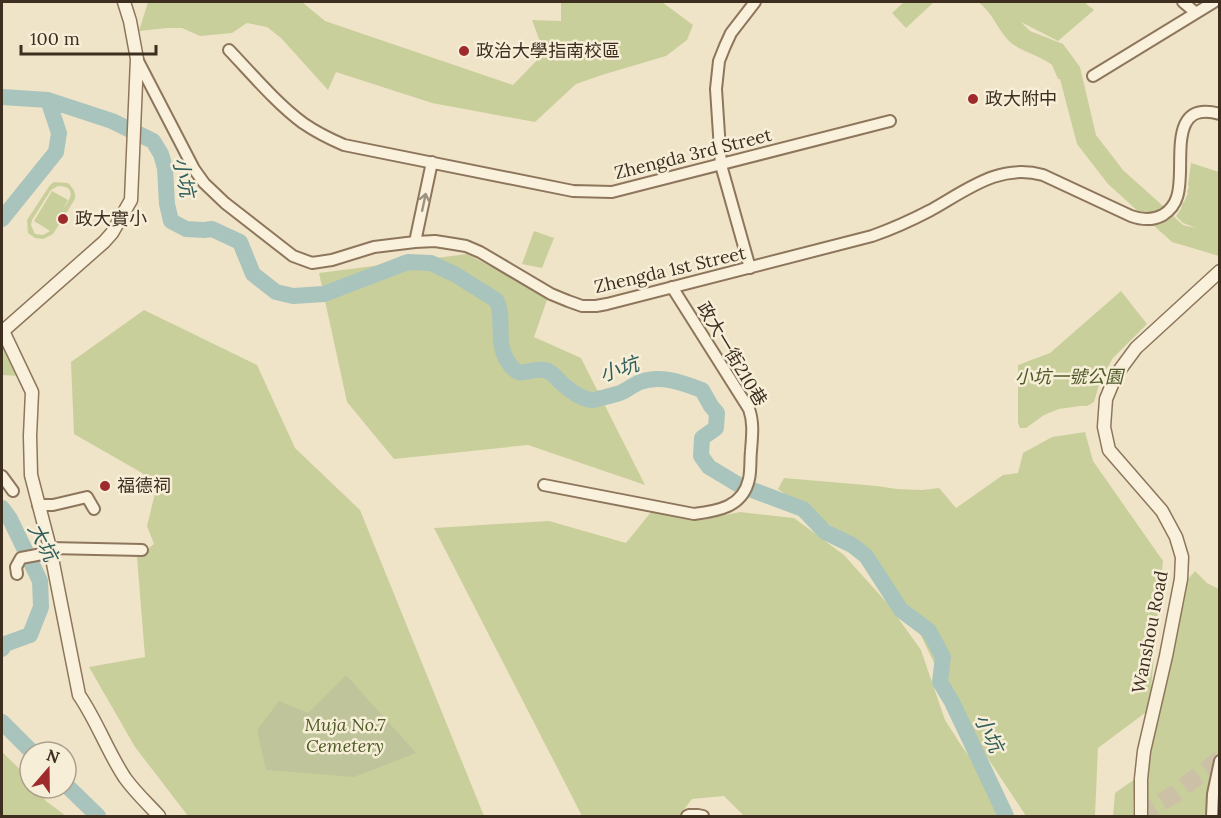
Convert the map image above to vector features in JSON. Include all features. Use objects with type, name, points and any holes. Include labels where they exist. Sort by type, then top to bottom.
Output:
[{"type":"street","points":[[124,2],[137,59],[131,200],[112,233],[104,242],[2,332],[32,392],[29,459],[31,475],[79,695],[90,711],[125,778],[159,816]]},
{"type":"street","points":[[750,268],[721,165],[716,89],[719,61],[731,33],[755,2]]},
{"type":"street","points":[[1183,2],[1196,13]]},
{"type":"street","points":[[1093,76],[1214,2]]},
{"type":"street","name":"Zhengda 3rd Street","points":[[229,50],[301,122],[321,135],[344,145],[573,191],[612,192],[890,121]]},
{"type":"street","name":"Zhengda 1st Street","points":[[137,59],[194,169],[204,183],[225,203],[293,256],[312,263],[374,248],[416,242],[435,241],[466,246],[551,294],[582,306],[607,304],[872,236],[929,211],[992,177],[1014,171],[1036,173],[1048,177],[1131,216],[1146,220],[1157,218],[1169,210],[1178,195],[1180,135],[1183,126],[1196,113],[1203,111],[1220,114]]},
{"type":"street","points":[[416,242],[432,162]]},
{"type":"street","name":"Wanshou Road","points":[[1141,816],[1144,751],[1166,656],[1181,579],[1182,557],[1176,537],[1162,510],[1109,450],[1104,427],[1106,399],[1116,375],[1136,348],[1220,271]]},
{"type":"street","name":"政大一街210巷","points":[[544,485],[694,514],[726,507],[744,493],[749,477],[753,419],[750,409],[672,287]]},
{"type":"street","points":[[2,476],[13,491]]},
{"type":"street","points":[[39,505],[53,505],[87,497],[94,509]]},
{"type":"street","points":[[17,574],[16,567],[21,558],[46,551],[142,550]]},
{"type":"street","points":[[1212,816],[1213,795],[1220,761]]},
{"type":"street","points":[[687,816],[703,816]]},
{"type":"green space","points":[[148,2],[302,2],[325,21],[513,85],[544,53],[532,20],[561,21],[561,3],[557,2],[662,2],[693,25],[687,40],[666,56],[576,84],[535,122],[432,103],[336,72],[328,90],[281,38],[267,27],[247,23],[232,33],[200,36],[182,28],[139,31]]},
{"type":"green space","points":[[904,2],[934,2],[906,28],[892,13]]},
{"type":"green space","points":[[978,2],[1084,2],[1094,10],[1058,41],[1021,22],[1030,31],[1063,44],[1080,67],[1096,135],[1123,170],[1164,207],[1151,214],[1140,213],[1108,184],[1077,144],[1060,79],[1052,65],[1007,39],[987,10]]},
{"type":"green space","points":[[1191,163],[1219,172],[1219,256],[1172,242],[1152,224],[1172,215],[1183,225],[1196,228],[1183,223],[1176,216],[1188,193]]},
{"type":"green space","points":[[54,182],[68,183],[74,190],[75,199],[53,234],[43,239],[35,238],[28,233],[27,220]],"holes":[[[58,186],[68,188],[71,194],[66,205],[63,209],[68,200],[52,191],[34,221],[50,231],[43,235],[35,234],[31,225],[32,220],[51,190]]]},
{"type":"green space","points":[[534,231],[554,238],[542,268],[522,264]]},
{"type":"green space","points":[[467,254],[548,297],[534,337],[581,358],[645,485],[528,445],[394,459],[347,402],[319,273]]},
{"type":"green space","name":"小坑一號公園","points":[[1121,291],[1147,324],[1113,358],[1101,379],[1094,402],[1087,406],[1059,409],[1044,415],[1026,428],[1020,428],[1018,423],[1018,365],[1050,353]]},
{"type":"green space","points":[[144,310],[257,365],[295,448],[360,510],[484,816],[188,816],[135,747],[89,667],[145,657],[137,557],[154,544],[147,526],[156,489],[142,473],[74,434],[71,362]]},
{"type":"green space","points":[[2,344],[7,350],[20,376],[2,375]]},
{"type":"green space","points":[[1085,432],[1093,461],[1163,561],[1149,710],[1098,748],[1095,816],[1026,816],[960,716],[910,613],[864,549],[778,489],[784,478],[897,489],[939,488],[956,508],[1003,475],[1018,473],[1023,453],[1052,437]]},
{"type":"green space","points":[[651,512],[702,520],[740,512],[794,518],[844,555],[888,604],[921,650],[945,720],[1012,816],[744,816],[724,796],[692,799],[679,816],[582,816],[434,528],[549,521],[626,543]]},
{"type":"green space","points":[[1195,571],[1207,583],[1219,589],[1219,806],[1216,816],[1143,816],[1147,762],[1184,584]]},
{"type":"green space","name":"Muja No.7 Cemetery","points":[[346,675],[416,753],[354,777],[266,770],[257,730],[279,701],[308,713]]},
{"type":"green space","points":[[2,752],[18,767],[18,800],[45,800],[66,816],[2,816]]},
{"type":"green space","points":[[1135,779],[1133,816],[1113,816],[1115,793]]},
{"type":"waterway","name":"小坑","points":[[2,97],[48,100],[112,121],[153,141],[161,154],[165,168],[167,204],[171,221],[186,229],[212,229],[240,242],[253,274],[276,292],[293,296],[324,294],[408,262],[431,263],[456,275],[496,300],[499,307],[504,354],[513,368],[521,373],[547,371],[575,393],[593,400],[620,393],[640,382],[656,379],[672,380],[702,390],[717,413],[716,428],[702,438],[701,456],[709,467],[739,485],[803,509],[825,532],[852,545],[866,556],[901,610],[929,631],[943,657],[940,682],[952,702],[1006,816]]},
{"type":"waterway","name":"大坑","points":[[2,219],[56,152],[59,133],[48,100]]},
{"type":"waterway","name":"大坑","points":[[2,508],[10,519],[40,581],[41,607],[30,635],[5,644],[2,649]]},
{"type":"waterway","name":"大坑","points":[[2,722],[20,740]]},
{"type":"waterway","name":"大坑","points":[[78,797],[98,816]]},
{"type":"tunnel","points":[[1139,816],[1173,795],[1220,759]]},
{"type":"place","name":"政治大學指南校區","points":[[464,51]]},
{"type":"place","name":"政大附中","points":[[973,99]]},
{"type":"place","name":"政大實小","points":[[63,219]]},
{"type":"place","name":"福德祠","points":[[105,486]]}]
